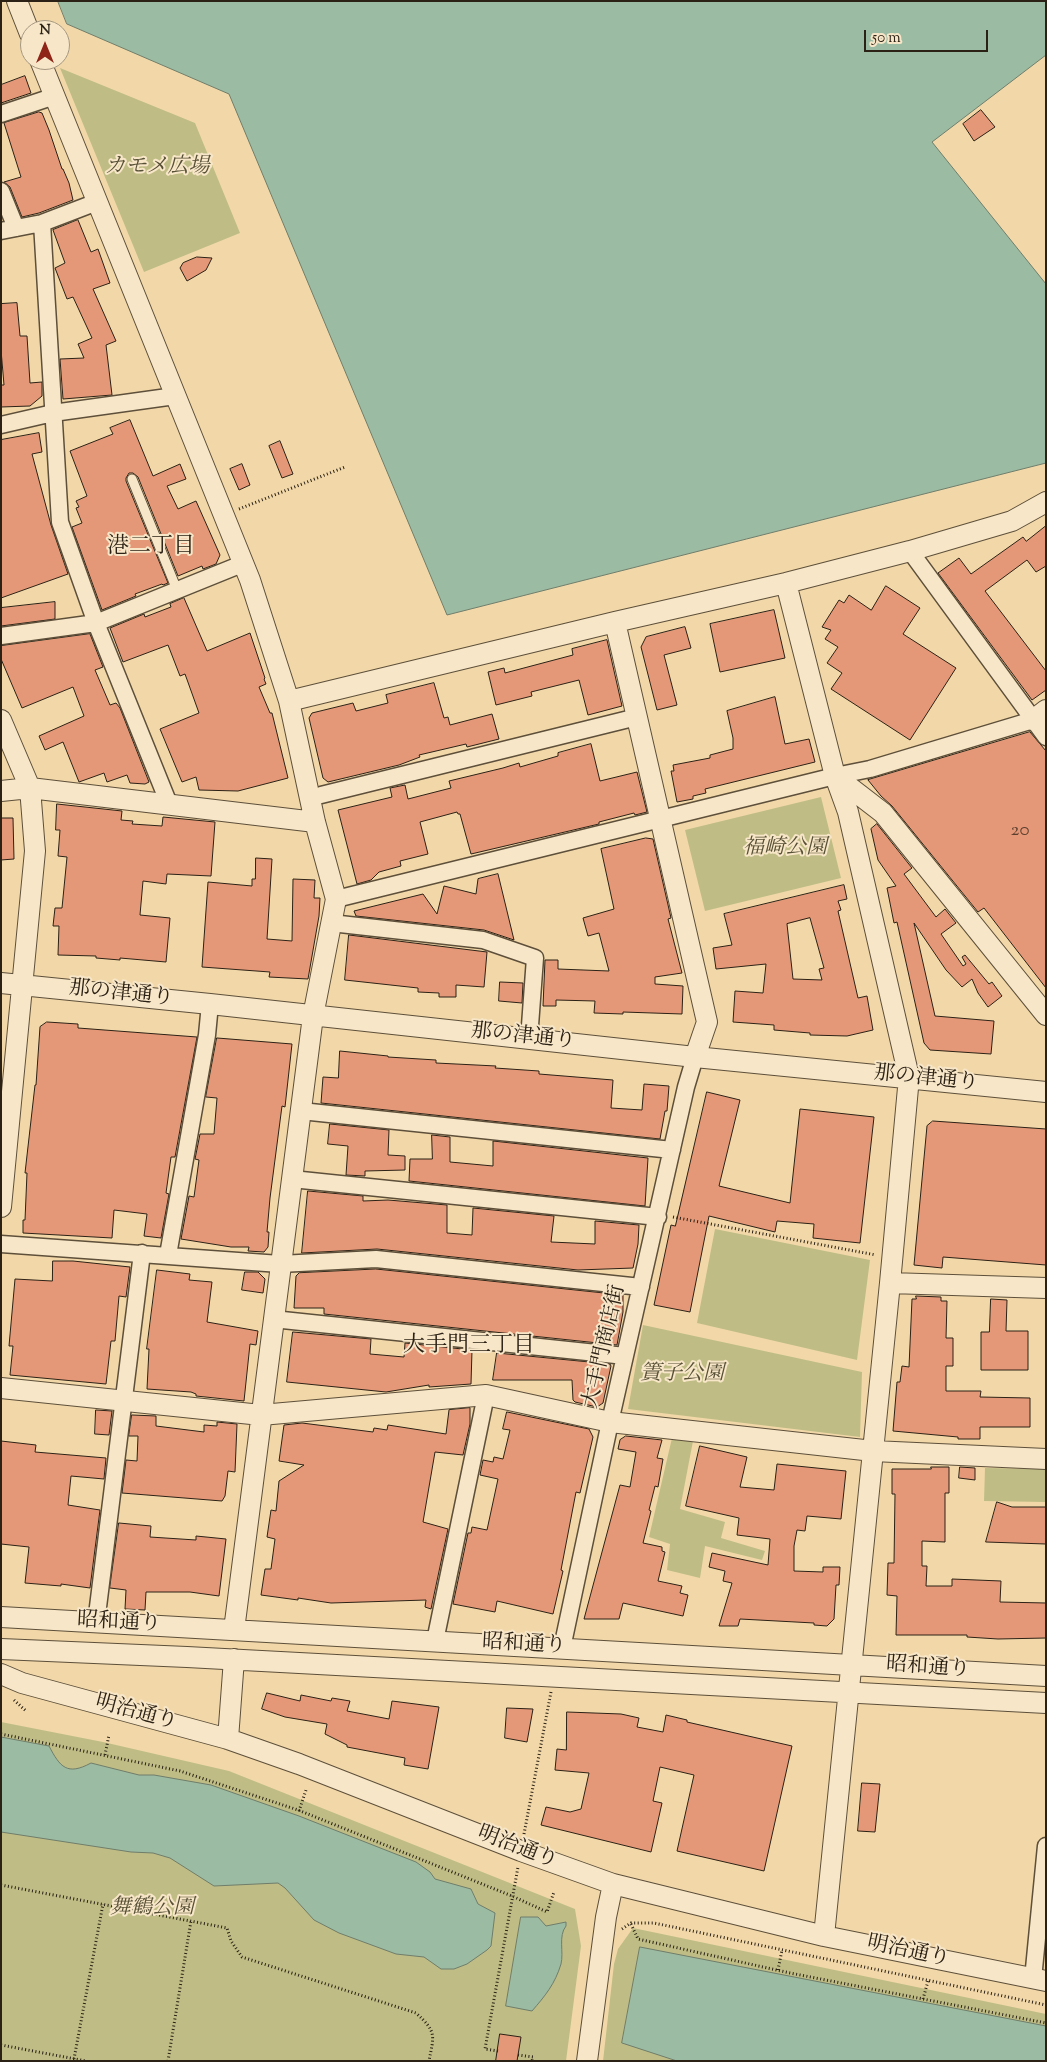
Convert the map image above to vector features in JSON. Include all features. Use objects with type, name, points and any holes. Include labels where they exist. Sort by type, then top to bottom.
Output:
[{"type":"street","points":[[17,1],[24,20]]},
{"type":"street","points":[[44,70],[250,580],[289,701],[315,822],[336,899],[313,1016],[234,1630]]},
{"type":"street","points":[[1,114],[55,96]]},
{"type":"street","points":[[1,191],[9,229],[42,223],[97,202]]},
{"type":"street","points":[[42,223],[60,522],[96,623],[169,804]]},
{"type":"street","points":[[1,425],[53,413],[175,396]]},
{"type":"street","points":[[289,701],[615,622],[786,583],[910,551],[1012,521],[1046,502]]},
{"type":"street","points":[[910,551],[1039,715],[1046,737]]},
{"type":"street","points":[[1,636],[96,623],[242,564]]},
{"type":"street","points":[[786,583],[835,776],[848,812],[909,1077],[824,1936]]},
{"type":"street","points":[[615,622],[707,1022],[695,1057]]},
{"type":"street","points":[[336,899],[870,769],[1039,715]]},
{"type":"street","points":[[321,795],[637,716]]},
{"type":"street","points":[[1,720],[30,788],[35,851],[1,1207]]},
{"type":"street","points":[[835,776],[883,813],[1046,1015]]},
{"type":"street","points":[[1,791],[30,788],[315,822]]},
{"type":"street","points":[[332,923],[483,940],[535,958],[529,1039]]},
{"type":"street","name":"那の津通り","points":[[1,983],[695,1057],[1046,1092]]},
{"type":"street","points":[[168,1255],[210,1004]]},
{"type":"street","name":"大手門商店街","points":[[562,1648],[610,1422],[642,1287],[662,1216],[672,1150],[695,1057]]},
{"type":"street","points":[[301,1111],[672,1150]]},
{"type":"street","points":[[292,1179],[662,1216]]},
{"type":"street","points":[[1,1244],[280,1264],[376,1259],[642,1287]]},
{"type":"street","points":[[96,1623],[142,1253]]},
{"type":"street","points":[[890,1283],[1046,1288]]},
{"type":"street","points":[[273,1318],[626,1356]]},
{"type":"street","points":[[1,1388],[262,1415],[486,1395],[610,1422],[873,1451],[1046,1459]]},
{"type":"street","points":[[435,1641],[486,1395]]},
{"type":"street","name":"昭和通り","points":[[1,1617],[1046,1676]]},
{"type":"street","name":"昭和通り","points":[[1,1649],[234,1659],[1046,1703]]},
{"type":"street","points":[[228,1739],[234,1659]]},
{"type":"street","name":"明治通り","points":[[1,1674],[22,1684],[228,1739],[298,1764],[521,1851],[613,1884],[824,1936],[1039,1980]]},
{"type":"street","points":[[1039,1980],[1046,1846]]},
{"type":"street","points":[[587,2061],[606,1918],[613,1884]]},
{"type":"lane","points":[[132,479],[178,590]]},
{"type":"path","points":[[235,510],[345,467]]},
{"type":"path","points":[[662,1216],[879,1256]]},
{"type":"path","points":[[498,2051],[485,2050],[554,1677]]},
{"type":"path","points":[[1,1734],[180,1772],[299,1811],[512,1896],[547,1912],[554,1892]]},
{"type":"path","points":[[105,1755],[109,1735]]},
{"type":"path","points":[[299,1811],[306,1790]]},
{"type":"path","points":[[1,1885],[227,1928],[231,1941],[242,1956],[416,2013],[430,2025],[433,2037],[429,2061]]},
{"type":"path","points":[[74,2058],[103,1904]]},
{"type":"path","points":[[168,2061],[190,1921]]},
{"type":"path","points":[[1046,2005],[654,1923],[631,1924],[638,1938],[778,1970],[1046,2023]]},
{"type":"path","points":[[778,1970],[782,1950]]},
{"type":"path","points":[[923,1999],[928,1981]]},
{"type":"path","points":[[1,2045],[86,2061]]},
{"type":"path","points":[[518,2055],[533,2057],[532,2061]]},
{"type":"green space","name":"カモメ広場","points":[[61,70],[65,70],[195,123],[240,233],[144,272]]},
{"type":"green space","name":"福崎公園","points":[[821,797],[841,878],[705,911],[685,830]]},
{"type":"green space","points":[[715,1229],[870,1260],[857,1360],[697,1323]]},
{"type":"green space","name":"簀子公園","points":[[643,1325],[862,1372],[860,1437],[628,1409]]},
{"type":"green space","points":[[672,1438],[693,1441],[680,1509],[725,1522],[721,1538],[765,1551],[762,1560],[705,1546],[700,1578],[667,1570],[670,1544],[649,1537]]},
{"type":"green space","points":[[985,1468],[1046,1469],[1046,1502],[984,1501]]},
{"type":"green space","name":"舞鶴公園","points":[[1,1722],[103,1742],[229,1771],[575,1909],[581,1946],[566,2061],[1,2061]]},
{"type":"green space","points":[[633,1928],[1046,2014],[1046,2061],[603,2061],[614,1964],[618,1949]]},
{"type":"shaded area","points":[[58,1],[1046,1],[1046,55],[932,142],[1046,284],[1046,463],[447,615],[229,94],[70,25],[70,20],[65,20]]},
{"type":"shaded area","points":[[1,1737],[49,1746],[61,1764],[70,1769],[83,1767],[91,1763],[139,1775],[154,1775],[211,1785],[299,1816],[416,1862],[430,1872],[435,1879],[471,1889],[478,1904],[495,1913],[491,1946],[467,1964],[454,1969],[441,1969],[424,1957],[396,1954],[339,1933],[314,1920],[285,1888],[278,1883],[214,1886],[170,1858],[153,1853],[131,1852],[1,1832]]},
{"type":"shaded area","points":[[521,1917],[538,1917],[546,1926],[566,1922],[562,1934],[562,1959],[559,1971],[549,1989],[532,2011],[506,2006]]},
{"type":"shaded area","points":[[640,1947],[1046,2026],[1046,2061],[677,2061],[622,2043]]},
{"type":"building","points":[[25,76],[31,93],[1,103],[1,85]]},
{"type":"building","points":[[981,110],[995,127],[974,141],[963,124]]},
{"type":"building","points":[[39,112],[42,113],[49,130],[62,169],[69,183],[73,200],[39,213],[22,217],[10,187],[4,182],[21,177],[4,123]]},
{"type":"building","points":[[78,220],[91,252],[98,249],[110,283],[93,289],[116,341],[106,345],[112,395],[63,399],[60,359],[84,358],[78,344],[92,338],[73,297],[67,299],[55,268],[65,263],[53,230]]},
{"type":"building","points":[[197,257],[212,258],[206,270],[187,281],[180,268],[183,263]]},
{"type":"building","points":[[17,303],[20,336],[27,336],[30,383],[42,382],[42,396],[30,406],[1,407],[1,385],[4,385],[1,350],[1,304]]},
{"type":"building","points":[[130,420],[153,476],[180,464],[186,479],[167,486],[178,509],[196,501],[220,555],[216,564],[203,569],[202,566],[178,576],[138,477],[133,473],[129,473],[126,481],[168,583],[135,594],[136,596],[102,610],[72,527],[82,523],[76,508],[79,507],[76,501],[87,496],[70,451],[113,434],[110,428]]},
{"type":"building","points":[[39,433],[42,452],[32,454],[51,525],[68,574],[1,598],[1,440]]},
{"type":"building","points":[[280,441],[293,474],[282,478],[269,446]]},
{"type":"building","points":[[242,464],[250,485],[239,490],[230,469]]},
{"type":"building","points":[[1046,526],[1046,566],[1036,572],[1027,560],[985,591],[1046,671],[1046,690],[1032,700],[938,573],[959,558],[971,574],[1023,537],[1026,541]]},
{"type":"building","points":[[886,586],[920,608],[903,634],[956,668],[910,740],[831,689],[842,673],[827,663],[838,647],[825,639],[831,630],[822,627],[839,600],[844,603],[849,595],[871,610]]},
{"type":"building","points":[[184,598],[207,651],[250,633],[266,684],[259,687],[270,713],[272,713],[288,778],[238,791],[199,790],[196,777],[182,782],[160,729],[199,713],[185,674],[180,676],[168,645],[123,662],[110,628],[144,614],[145,617],[171,607],[170,604]]},
{"type":"building","points":[[55,602],[55,619],[1,626],[1,608]]},
{"type":"building","points":[[774,610],[785,658],[720,672],[710,624]]},
{"type":"building","points":[[685,627],[691,648],[664,655],[677,705],[657,710],[641,647],[646,637]]},
{"type":"building","points":[[90,634],[103,667],[95,670],[110,705],[116,703],[120,708],[149,782],[145,784],[130,783],[127,775],[107,782],[104,773],[79,782],[63,742],[45,750],[39,736],[84,716],[73,687],[22,708],[1,659],[1,646]]},
{"type":"building","points":[[607,640],[622,706],[588,715],[579,680],[531,692],[532,696],[496,705],[488,672],[504,668],[505,673],[573,655],[572,649]]},
{"type":"building","points":[[434,683],[444,718],[448,717],[450,725],[492,714],[499,739],[467,747],[466,744],[419,755],[420,757],[399,765],[328,782],[323,778],[309,718],[312,713],[353,703],[356,711],[388,703],[386,695]]},
{"type":"building","points":[[775,697],[785,744],[809,739],[815,762],[705,789],[706,793],[693,796],[693,799],[677,802],[671,771],[674,771],[673,765],[710,758],[710,755],[733,749],[733,738],[727,711]]},
{"type":"building","points":[[1030,732],[1046,751],[1046,988],[984,908],[978,912],[892,806],[868,780]]},
{"type":"building","points":[[591,744],[600,781],[637,772],[647,812],[635,815],[634,813],[599,822],[599,824],[471,854],[460,814],[457,812],[420,822],[428,854],[400,861],[401,866],[379,872],[371,880],[357,884],[338,810],[392,797],[390,788],[405,785],[408,799],[451,788],[449,781],[519,763],[520,767],[558,756],[558,753]]},
{"type":"building","points":[[57,804],[122,811],[121,820],[133,821],[132,824],[162,826],[163,817],[215,822],[211,876],[167,874],[166,884],[143,881],[140,915],[170,918],[166,962],[58,955],[59,926],[53,926],[55,908],[62,908],[67,857],[58,856],[60,830],[56,830]]},
{"type":"building","points":[[1,818],[13,818],[14,859],[1,860]]},
{"type":"building","points":[[877,824],[912,868],[904,874],[936,917],[945,909],[956,923],[941,934],[963,966],[966,964],[962,957],[965,955],[989,984],[992,982],[1002,996],[988,1007],[978,993],[972,979],[962,987],[946,970],[914,923],[935,1016],[994,1021],[991,1054],[930,1050],[924,1043],[897,922],[894,923],[887,888],[896,886],[878,860],[871,829]]},
{"type":"building","points":[[646,838],[653,839],[671,918],[668,919],[682,973],[655,977],[655,984],[683,986],[682,1014],[594,1013],[595,1001],[556,1000],[556,1006],[543,1006],[545,960],[558,960],[558,969],[609,971],[599,933],[588,936],[583,918],[614,909],[601,849]]},
{"type":"building","points":[[256,858],[272,859],[267,939],[292,941],[293,879],[315,880],[314,898],[320,898],[319,916],[308,979],[269,977],[270,972],[202,967],[208,882],[252,886],[252,879],[255,879]]},
{"type":"building","points":[[498,874],[514,940],[484,930],[356,916],[354,911],[423,894],[437,914],[444,886],[476,894],[478,879]]},
{"type":"building","points":[[844,885],[847,899],[838,901],[841,910],[838,911],[858,998],[867,996],[873,1030],[847,1036],[810,1035],[810,1033],[774,1030],[774,1025],[733,1022],[735,991],[763,993],[766,964],[716,969],[713,948],[732,945],[724,914]],"holes":[[[810,918],[824,968],[819,969],[822,980],[793,979],[787,924]]]},
{"type":"building","points":[[349,935],[487,952],[484,987],[456,985],[456,997],[439,997],[439,993],[418,992],[418,988],[345,980]]},
{"type":"building","points":[[500,982],[523,983],[522,1003],[499,1001]]},
{"type":"building","points":[[47,1022],[78,1024],[78,1028],[197,1037],[175,1157],[171,1157],[166,1193],[169,1194],[161,1238],[144,1236],[147,1214],[114,1210],[112,1238],[23,1233],[27,1173],[25,1173],[36,1085],[40,1027]]},
{"type":"building","points":[[217,1038],[292,1044],[285,1107],[282,1106],[270,1198],[267,1232],[269,1232],[268,1247],[264,1252],[248,1251],[249,1247],[231,1247],[181,1239],[189,1196],[194,1197],[199,1160],[195,1159],[200,1134],[214,1134],[217,1098],[206,1097]]},
{"type":"building","points":[[340,1051],[436,1060],[436,1063],[496,1066],[495,1068],[539,1071],[539,1074],[613,1080],[611,1108],[642,1110],[644,1084],[669,1086],[667,1111],[665,1111],[660,1139],[321,1103],[323,1077],[338,1078]]},
{"type":"building","points":[[707,1092],[740,1100],[719,1186],[790,1203],[800,1109],[874,1117],[860,1243],[813,1238],[814,1224],[777,1221],[775,1232],[709,1216],[690,1312],[654,1305],[671,1225],[675,1226]]},
{"type":"building","points":[[933,1121],[1046,1129],[1046,1265],[943,1257],[942,1268],[914,1265],[927,1126]]},
{"type":"building","points":[[330,1124],[389,1130],[388,1155],[405,1156],[405,1170],[365,1171],[365,1176],[346,1175],[348,1146],[328,1144]]},
{"type":"building","points":[[432,1135],[450,1137],[450,1162],[493,1166],[493,1141],[648,1158],[645,1206],[409,1181],[410,1159],[432,1159]]},
{"type":"building","points":[[308,1191],[363,1196],[363,1201],[388,1200],[447,1205],[447,1233],[472,1235],[473,1208],[554,1216],[551,1242],[595,1244],[595,1221],[639,1225],[638,1244],[633,1268],[578,1270],[377,1249],[302,1253]]},
{"type":"building","points":[[53,1261],[73,1261],[130,1267],[126,1297],[119,1296],[115,1341],[111,1341],[106,1384],[10,1375],[13,1346],[9,1346],[15,1279],[52,1281]]},
{"type":"building","points":[[376,1269],[623,1295],[623,1312],[617,1345],[324,1314],[324,1308],[294,1308],[296,1276],[299,1273]]},
{"type":"building","points":[[157,1270],[190,1274],[189,1280],[212,1282],[207,1322],[258,1331],[256,1345],[250,1344],[244,1401],[196,1396],[196,1394],[191,1392],[147,1389],[149,1349],[147,1349]]},
{"type":"building","points":[[245,1272],[258,1272],[265,1279],[263,1293],[242,1290]]},
{"type":"building","points":[[916,1296],[941,1297],[941,1301],[947,1301],[946,1338],[953,1338],[953,1366],[946,1366],[946,1391],[981,1391],[980,1397],[1030,1398],[1030,1427],[980,1427],[980,1439],[958,1439],[958,1437],[893,1431],[897,1382],[900,1382],[902,1366],[909,1367],[912,1299],[916,1299]]},
{"type":"building","points":[[991,1299],[1007,1300],[1006,1331],[1028,1331],[1028,1370],[981,1370],[981,1332],[989,1332]]},
{"type":"building","points":[[293,1332],[371,1339],[370,1354],[404,1357],[405,1343],[472,1350],[471,1384],[429,1387],[429,1385],[386,1392],[287,1382]]},
{"type":"building","points":[[497,1353],[610,1364],[603,1403],[597,1407],[575,1402],[573,1400],[572,1380],[493,1380]]},
{"type":"building","points":[[470,1408],[470,1424],[463,1455],[435,1452],[423,1522],[448,1529],[431,1609],[425,1607],[426,1600],[331,1603],[261,1595],[265,1569],[271,1569],[275,1539],[267,1537],[271,1510],[276,1511],[279,1481],[304,1465],[279,1461],[284,1425],[302,1423],[373,1432],[374,1428],[387,1430],[388,1425],[446,1434],[449,1410]]},
{"type":"building","points":[[96,1410],[112,1411],[109,1435],[95,1434]]},
{"type":"building","points":[[507,1412],[589,1429],[593,1437],[580,1493],[576,1492],[561,1570],[563,1571],[553,1614],[497,1601],[495,1612],[453,1604],[468,1533],[471,1533],[472,1527],[487,1530],[498,1479],[480,1475],[483,1460],[493,1462],[494,1457],[503,1459],[510,1430],[503,1429]]},
{"type":"building","points":[[132,1415],[156,1416],[156,1426],[204,1432],[204,1425],[217,1426],[217,1422],[237,1424],[235,1472],[228,1471],[225,1496],[222,1501],[122,1493],[126,1460],[137,1461],[138,1436],[129,1436]]},
{"type":"building","points":[[626,1436],[662,1440],[657,1458],[663,1459],[658,1487],[655,1486],[643,1543],[662,1547],[662,1551],[665,1552],[658,1581],[682,1586],[680,1593],[688,1595],[683,1616],[623,1603],[619,1619],[584,1619],[620,1485],[630,1487],[636,1452],[618,1449],[620,1440]]},
{"type":"building","points":[[1,1441],[36,1445],[35,1452],[106,1458],[104,1479],[71,1476],[68,1505],[100,1510],[90,1588],[61,1584],[61,1586],[25,1583],[29,1547],[1,1544]]},
{"type":"building","points":[[700,1446],[747,1457],[740,1487],[774,1490],[777,1464],[846,1471],[841,1519],[807,1516],[805,1531],[797,1530],[794,1546],[794,1571],[823,1572],[823,1567],[840,1567],[839,1585],[836,1585],[834,1619],[827,1626],[814,1625],[814,1623],[740,1619],[738,1626],[719,1626],[732,1583],[723,1581],[725,1571],[709,1567],[712,1553],[768,1565],[770,1539],[737,1535],[739,1518],[686,1506]]},
{"type":"building","points":[[931,1467],[949,1467],[949,1493],[945,1493],[945,1542],[922,1541],[922,1566],[927,1566],[926,1586],[952,1586],[952,1579],[1001,1581],[1000,1602],[1046,1603],[1046,1638],[998,1639],[967,1637],[967,1635],[896,1635],[897,1596],[887,1595],[888,1563],[894,1563],[895,1494],[892,1494],[892,1469],[931,1469]]},
{"type":"building","points":[[960,1467],[975,1468],[975,1480],[959,1478]]},
{"type":"building","points":[[997,1502],[1012,1507],[1046,1507],[1046,1544],[986,1542]]},
{"type":"building","points":[[119,1523],[151,1526],[150,1537],[196,1540],[196,1536],[226,1539],[219,1596],[190,1592],[146,1592],[145,1610],[125,1609],[126,1590],[110,1588]]},
{"type":"building","points":[[267,1693],[300,1701],[301,1695],[331,1701],[332,1698],[350,1701],[347,1711],[389,1719],[392,1701],[439,1707],[428,1769],[404,1765],[405,1758],[347,1747],[347,1745],[325,1734],[327,1724],[285,1717],[262,1709]]},
{"type":"building","points":[[507,1708],[533,1709],[527,1742],[505,1738]]},
{"type":"building","points":[[567,1712],[621,1714],[639,1718],[637,1727],[663,1732],[666,1715],[687,1720],[687,1722],[792,1746],[764,1871],[677,1851],[694,1775],[660,1767],[653,1801],[662,1803],[651,1852],[541,1825],[546,1807],[570,1812],[581,1809],[589,1773],[555,1770],[557,1749],[566,1750]]},
{"type":"building","points":[[862,1783],[880,1784],[875,1832],[858,1831]]},
{"type":"building","points":[[500,2034],[521,2037],[517,2061],[496,2061]]},
{"type":"district","name":"港二丁目","points":[[151,548]]},
{"type":"district","name":"大手門三丁目","points":[[469,1347]]}]
